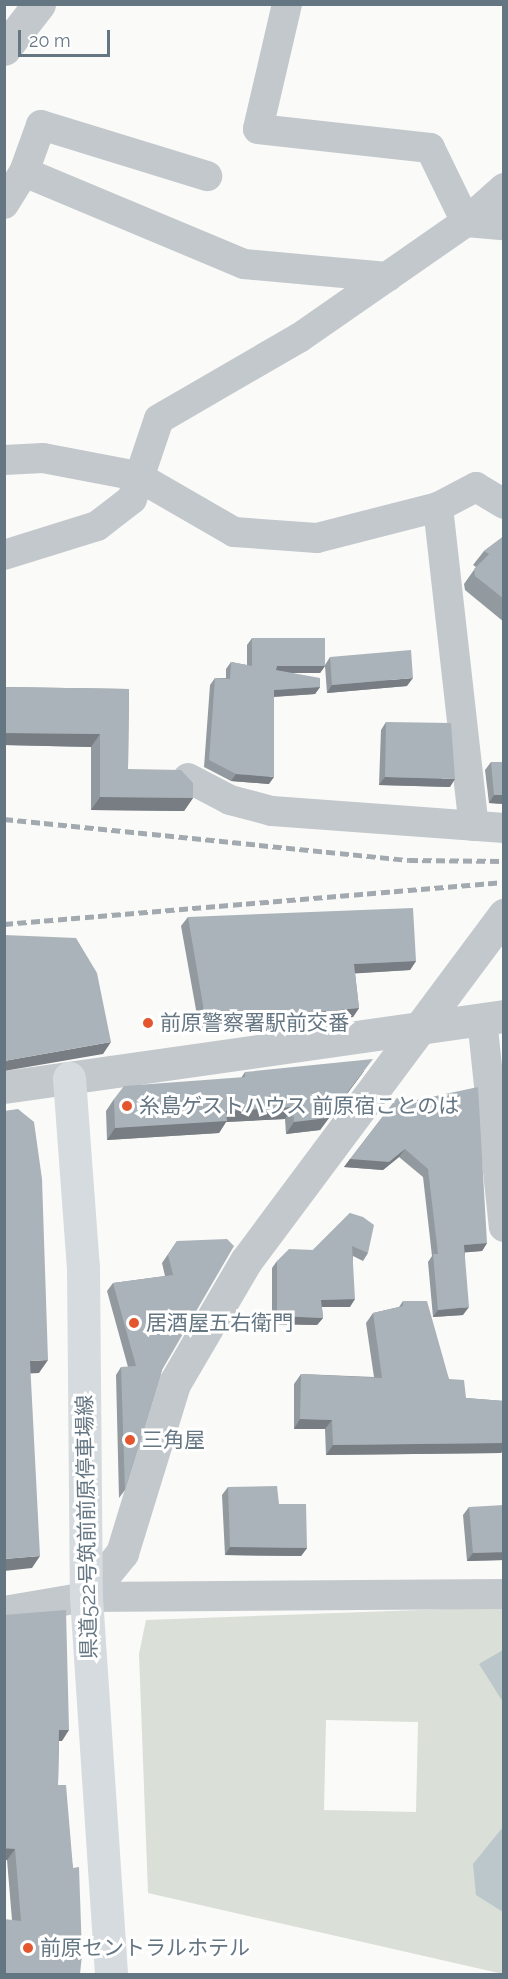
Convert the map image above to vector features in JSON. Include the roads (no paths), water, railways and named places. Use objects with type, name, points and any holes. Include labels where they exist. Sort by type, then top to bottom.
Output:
[{"type":"main road","name":"県道522号筑前前原停車場線","points":[[69,1078],[83,1267],[86,1597],[111,1974]]},
{"type":"street","points":[[4,49],[39,4]]},
{"type":"street","points":[[287,4],[258,129],[430,148],[466,222]]},
{"type":"street","points":[[4,204],[24,172],[41,125],[207,176]]},
{"type":"street","points":[[24,172],[244,264],[387,277]]},
{"type":"street","points":[[4,555],[98,526],[132,499],[137,476],[159,419],[299,338],[466,222],[504,188]]},
{"type":"street","points":[[466,222],[504,225]]},
{"type":"street","points":[[4,460],[43,458],[137,476],[234,532],[317,538],[438,507],[476,487],[504,504]]},
{"type":"street","points":[[438,507],[474,826]]},
{"type":"street","points":[[188,778],[230,800],[272,811],[504,828]]},
{"type":"street","points":[[86,1597],[122,1553],[174,1384],[246,1261],[425,1027],[504,915]]},
{"type":"street","points":[[4,1087],[493,1017],[504,1227]]},
{"type":"street","points":[[4,1611],[86,1597],[504,1594]]},
{"type":"railway","points":[[4,819],[409,860],[504,861]]},
{"type":"railway","points":[[4,924],[504,882]]},
{"type":"place","name":"前原警察署駅前交番","points":[[148,1023]]},
{"type":"place","name":"糸島ゲストハウス 前原宿ことのは","points":[[127,1106]]},
{"type":"place","name":"居酒屋五右衛門","points":[[134,1323]]},
{"type":"place","name":"三角屋","points":[[130,1440]]},
{"type":"place","name":"前原セントラルホテル","points":[[28,1948]]}]
